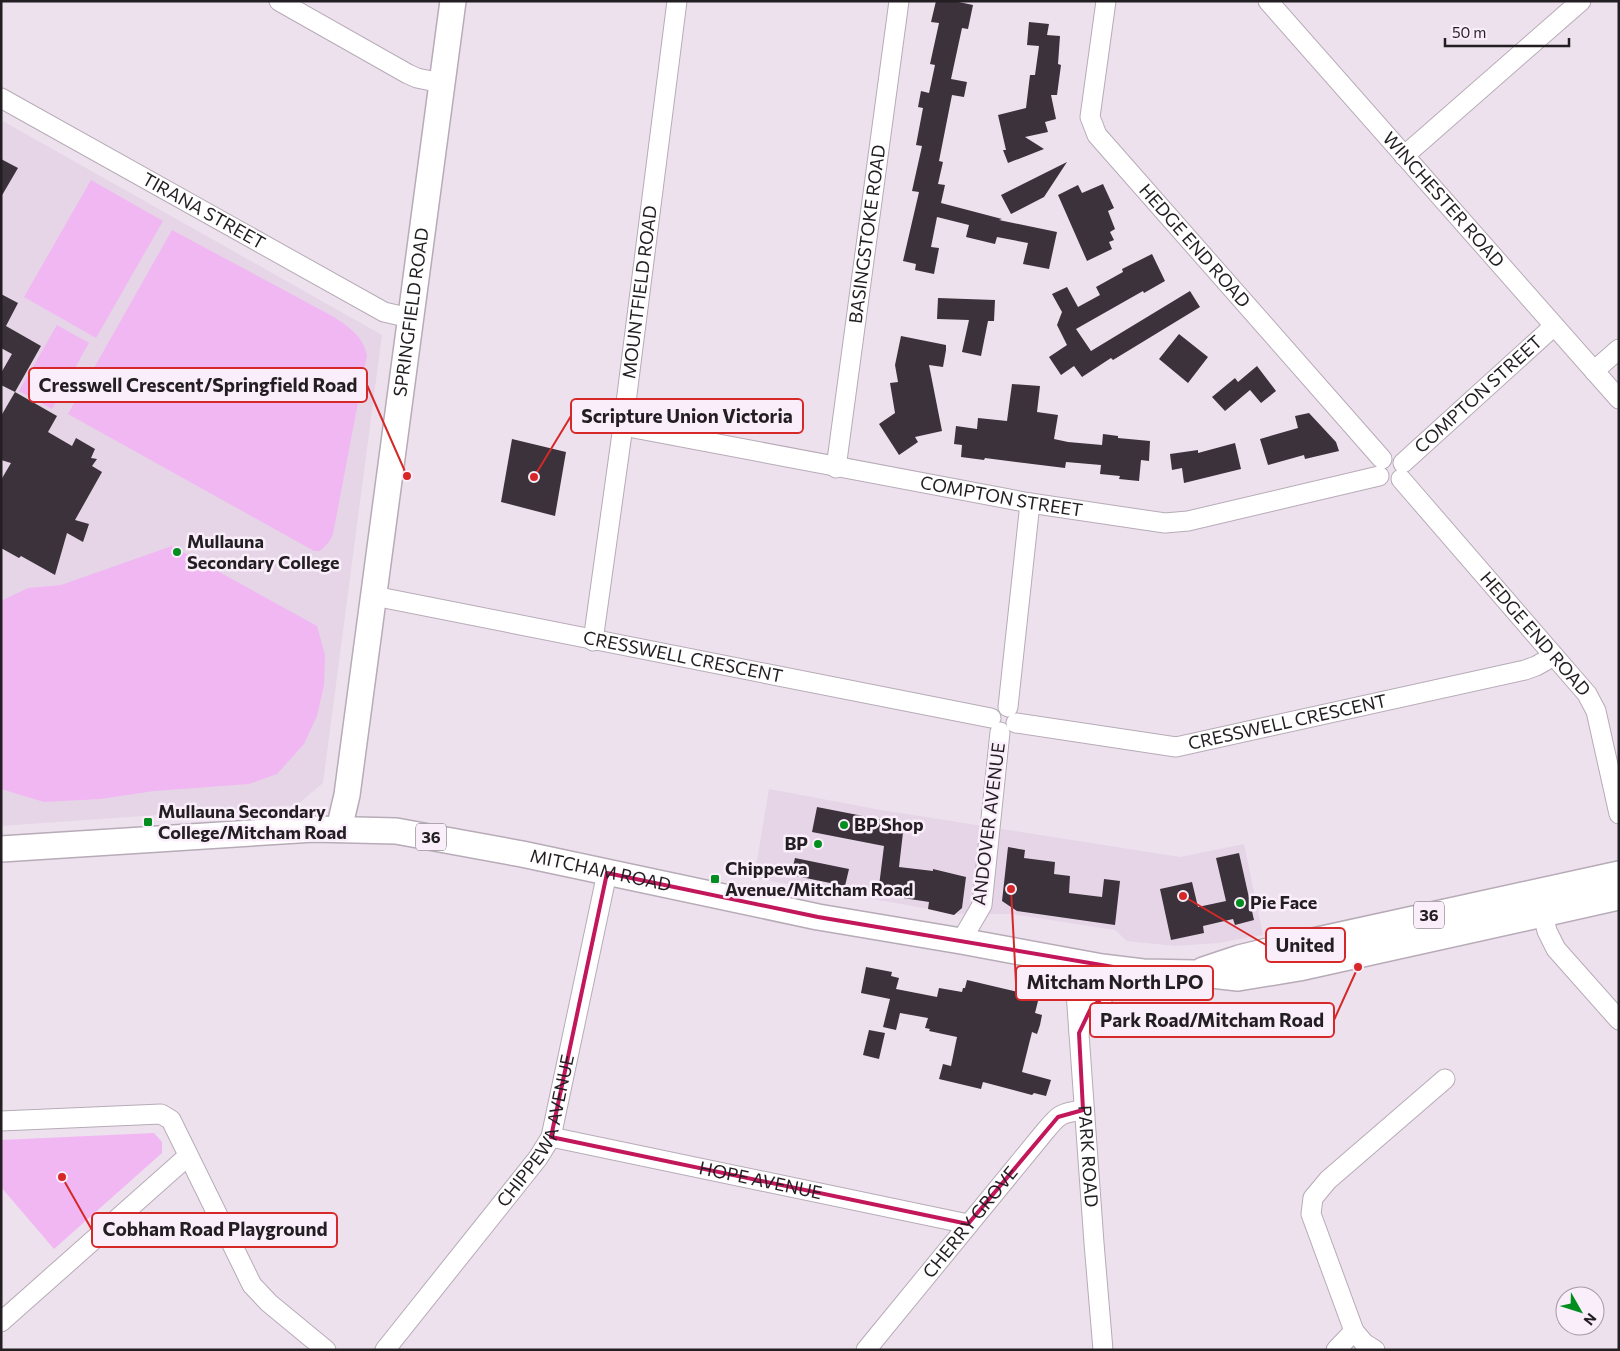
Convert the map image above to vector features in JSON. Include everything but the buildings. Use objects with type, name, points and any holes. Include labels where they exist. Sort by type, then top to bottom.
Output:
[{"type":"main road","name":"SPRINGFIELD ROAD","points":[[339,829],[347,795],[453,1]]},
{"type":"main road","name":"MITCHAM ROAD","points":[[1,849],[339,829],[396,831],[522,854],[818,917],[1143,972],[1194,973],[1239,958],[1272,950],[1541,902],[1619,898]]},
{"type":"main road","name":"MITCHAM ROAD","points":[[1541,902],[1619,874]]},
{"type":"street","points":[[279,1],[408,74],[442,84]]},
{"type":"street","name":"MOUNTFIELD ROAD","points":[[593,641],[623,426],[677,1]]},
{"type":"street","name":"BASINGSTOKE ROAD","points":[[836,468],[899,1]]},
{"type":"street","name":"HEDGE END ROAD","points":[[1106,1],[1090,117],[1097,135],[1381,468]]},
{"type":"street","name":"WINCHESTER ROAD","points":[[1268,1],[1619,399]]},
{"type":"street","points":[[1404,156],[1582,1]]},
{"type":"street","name":"TIRANA STREET","points":[[1,98],[384,312],[410,318]]},
{"type":"street","name":"COMPTON STREET","points":[[1402,471],[1554,326]]},
{"type":"street","points":[[1594,371],[1619,349]]},
{"type":"street","name":"COMPTON STREET","points":[[623,426],[836,468],[1030,503],[1165,523],[1188,521],[1381,468]]},
{"type":"street","points":[[1381,468],[1382,480],[1389,483],[1397,482],[1402,471]]},
{"type":"street","name":"HEDGE END ROAD","points":[[1402,471],[1587,694],[1596,711],[1619,814]]},
{"type":"street","name":"ANDOVER AVENUE","points":[[961,941],[982,905],[1030,503]]},
{"type":"street","name":"CRESSWELL CRESCENT","points":[[374,596],[593,641],[1004,720],[1176,747],[1525,670],[1554,656]]},
{"type":"street","name":"CHIPPEWA AVENUE","points":[[385,1350],[538,1158],[551,1137],[608,873]]},
{"type":"street","points":[[1541,902],[1546,931],[1556,948],[1619,1020]]},
{"type":"street","name":"PARK ROAD","points":[[1080,962],[1076,983],[1083,1110],[1103,1350]]},
{"type":"street","points":[[1079,1033],[1090,1010],[1116,984],[1143,972]]},
{"type":"street","points":[[1375,1350],[1364,1343],[1354,1331],[1311,1214],[1313,1198],[1328,1180],[1445,1080]]},
{"type":"street","name":"CHERRY GROVE","points":[[866,1350],[1058,1117],[1066,1112],[1083,1110]]},
{"type":"street","points":[[1,1121],[161,1114],[171,1120],[252,1285],[269,1303],[326,1350]]},
{"type":"street","name":"HOPE AVENUE","points":[[551,1137],[968,1224]]},
{"type":"street","points":[[1,1322],[188,1156]]},
{"type":"street","points":[[1336,1350],[1354,1331]]},
{"type":"highlighted area","points":[[607,873],[818,917],[1143,972],[1115,984],[1090,1010],[1079,1033],[1083,1110],[1058,1117],[968,1224],[551,1137]]},
{"type":"shaded area","name":"Mullauna Secondary College","points":[[1,120],[382,335],[323,783],[297,805],[1,826]]},
{"type":"shaded area","points":[[91,180],[163,221],[96,338],[24,297]]},
{"type":"shaded area","points":[[172,230],[334,317],[359,337],[365,348],[367,355],[333,534],[329,542],[320,551],[314,551],[68,414]]},
{"type":"shaded area","points":[[57,325],[89,343],[52,409],[19,391]]},
{"type":"shaded area","points":[[172,546],[317,626],[325,655],[324,685],[317,716],[304,744],[277,774],[249,784],[154,791],[100,799],[44,802],[1,789],[1,601],[28,588],[61,585]]},
{"type":"shaded area","points":[[769,789],[881,810],[1180,857],[1244,844],[1263,935],[1218,943],[1175,946],[1127,941],[1115,930],[1011,914],[958,914],[754,878]]},
{"type":"shaded area","points":[[154,1133],[162,1142],[162,1153],[54,1249],[1,1187],[1,1140]]},
{"type":"place","name":"Cresswell Crescent/Springfield Road","points":[[407,476]]},
{"type":"place","name":"Scripture Union Victoria","points":[[534,477]]},
{"type":"place","name":"Mullauna Secondary College","points":[[177,552]]},
{"type":"place","name":"Mullauna Secondary College/Mitcham Road","points":[[148,822]]},
{"type":"place","name":"BP Shop","points":[[844,825]]},
{"type":"place","name":"BP","points":[[818,844]]},
{"type":"place","name":"Chippewa Avenue/Mitcham Road","points":[[715,879]]},
{"type":"place","name":"Mitcham North LPO","points":[[1011,889]]},
{"type":"place","name":"United","points":[[1183,896]]},
{"type":"place","name":"Pie Face","points":[[1240,903]]},
{"type":"place","name":"Park Road/Mitcham Road","points":[[1358,967]]},
{"type":"place","name":"Cobham Road Playground","points":[[62,1177]]}]
